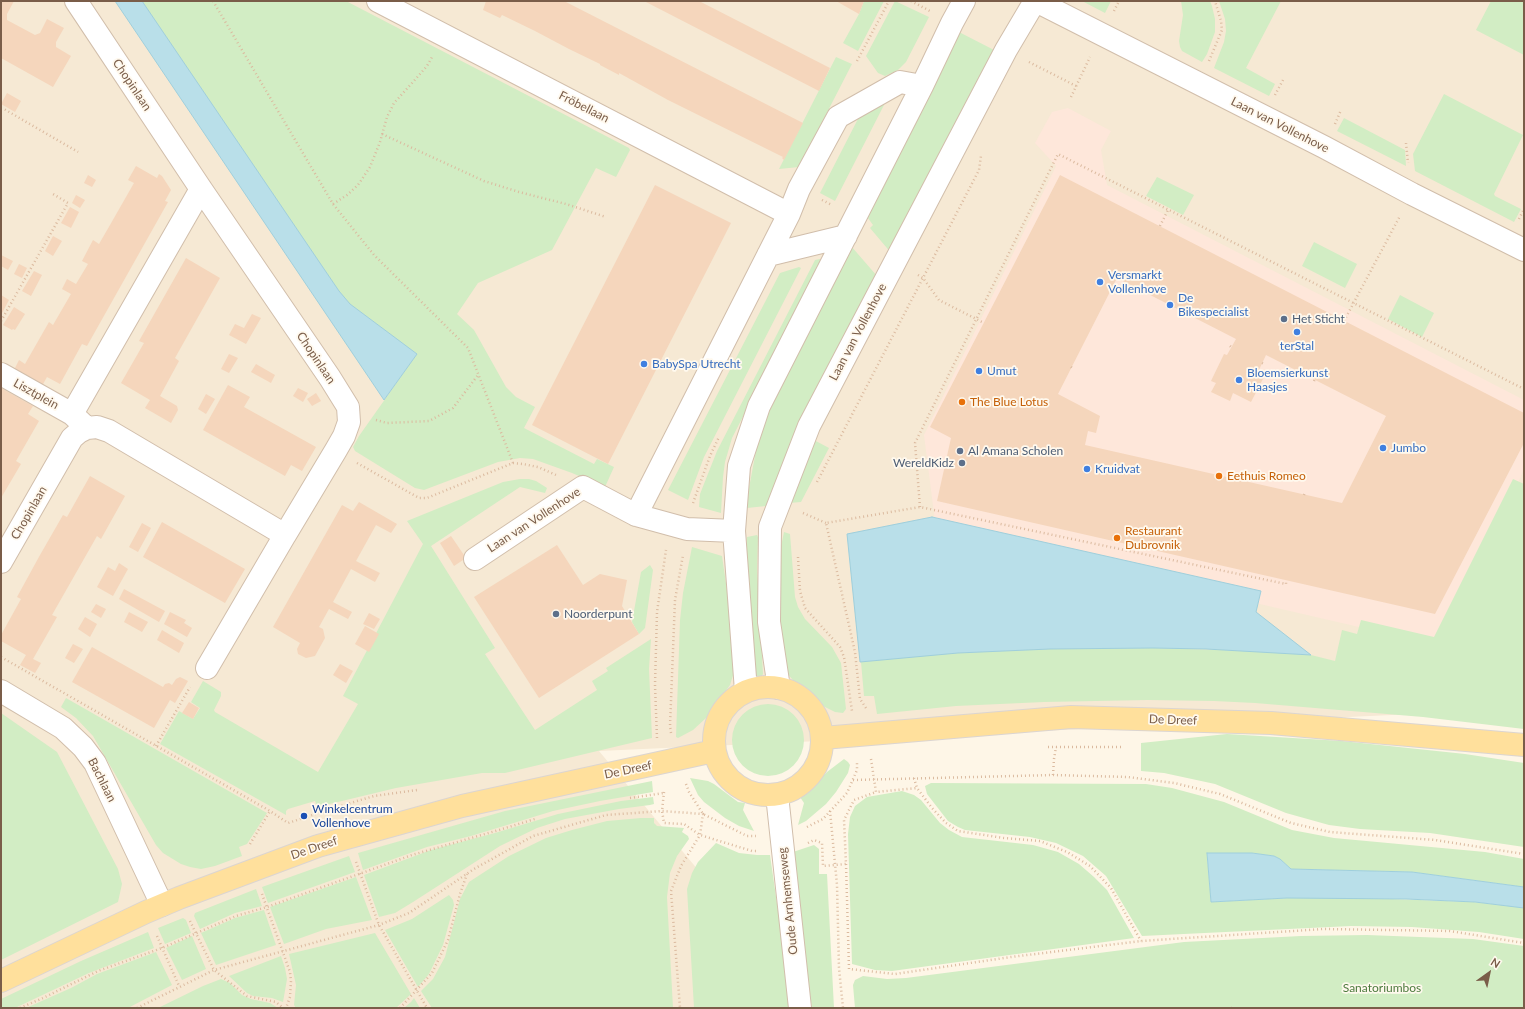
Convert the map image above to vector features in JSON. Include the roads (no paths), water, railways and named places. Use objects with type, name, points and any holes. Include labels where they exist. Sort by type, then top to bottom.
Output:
[{"type":"main road","points":[[760,687],[779,688],[794,693],[809,704],[818,720],[823,738],[822,754],[816,768],[805,782],[793,790],[777,795],[767,796],[754,794],[734,784],[721,768],[714,750],[714,732],[720,715],[731,701],[746,691],[760,687]]},
{"type":"main road","name":"De Dreef","points":[[823,738],[1071,717],[1271,723],[1524,745]]},
{"type":"main road","name":"De Dreef","points":[[1,981],[162,905],[318,846],[462,806],[714,750]]},
{"type":"street","name":"Chopinlaan","points":[[76,1],[348,407],[348,422],[344,436],[285,535]]},
{"type":"street","name":"Fröbellaan","points":[[378,1],[789,214]]},
{"type":"street","points":[[746,691],[734,530],[740,466],[759,406],[964,1]]},
{"type":"street","name":"Laan van Vollenhove","points":[[779,688],[769,622],[770,527],[809,426],[1006,50],[1035,1],[1199,83],[1412,194],[1524,250]]},
{"type":"street","points":[[636,515],[789,214],[799,189],[838,117],[900,82],[922,86]]},
{"type":"street","name":"Chopinlaan","points":[[1,562],[72,438],[79,432],[80,421],[201,189]]},
{"type":"street","points":[[768,255],[846,236]]},
{"type":"street","name":"Lisztplein","points":[[1,374],[80,421]]},
{"type":"street","points":[[80,421],[109,431],[285,535],[207,668]]},
{"type":"street","name":"Laan van Vollenhove","points":[[475,559],[583,487],[636,515],[680,528],[734,530]]},
{"type":"street","name":"Bachlaan","points":[[1,691],[63,728],[84,747],[95,763],[162,905]]},
{"type":"street","name":"Oude Arnhemseweg","points":[[777,795],[800,1008]]},
{"type":"water","points":[[115,1],[142,1],[339,291],[350,304],[417,354],[384,400]]},
{"type":"water","points":[[932,517],[1261,591],[1256,612],[1311,655],[1206,649],[1050,649],[958,653],[860,662],[847,534]]},
{"type":"water","points":[[1207,853],[1252,853],[1274,856],[1280,859],[1291,869],[1412,872],[1524,887],[1524,908],[1475,902],[1406,899],[1287,898],[1211,902]]},
{"type":"place","name":"Versmarkt Vollenhove","points":[[1100,282]]},
{"type":"place","name":"De Bikespecialist","points":[[1170,305]]},
{"type":"place","name":"Het Sticht","points":[[1284,319]]},
{"type":"place","name":"terStal","points":[[1297,332]]},
{"type":"place","name":"BabySpa Utrecht","points":[[644,364]]},
{"type":"place","name":"Umut","points":[[979,371]]},
{"type":"place","name":"Bloemsierkunst Haasjes","points":[[1239,380]]},
{"type":"place","name":"The Blue Lotus","points":[[962,402]]},
{"type":"place","name":"Jumbo","points":[[1383,448]]},
{"type":"place","name":"Al Amana Scholen","points":[[960,451]]},
{"type":"place","name":"WereldKidz","points":[[962,463]]},
{"type":"place","name":"Kruidvat","points":[[1087,469]]},
{"type":"place","name":"Eethuis Romeo","points":[[1219,476]]},
{"type":"place","name":"Restaurant Dubrovnik","points":[[1117,538]]},
{"type":"place","name":"Noorderpunt","points":[[556,614]]},
{"type":"place","name":"Winkelcentrum Vollenhove","points":[[304,816]]},
{"type":"park label","name":"Sanatoriumbos","points":[[1382,988]]}]
